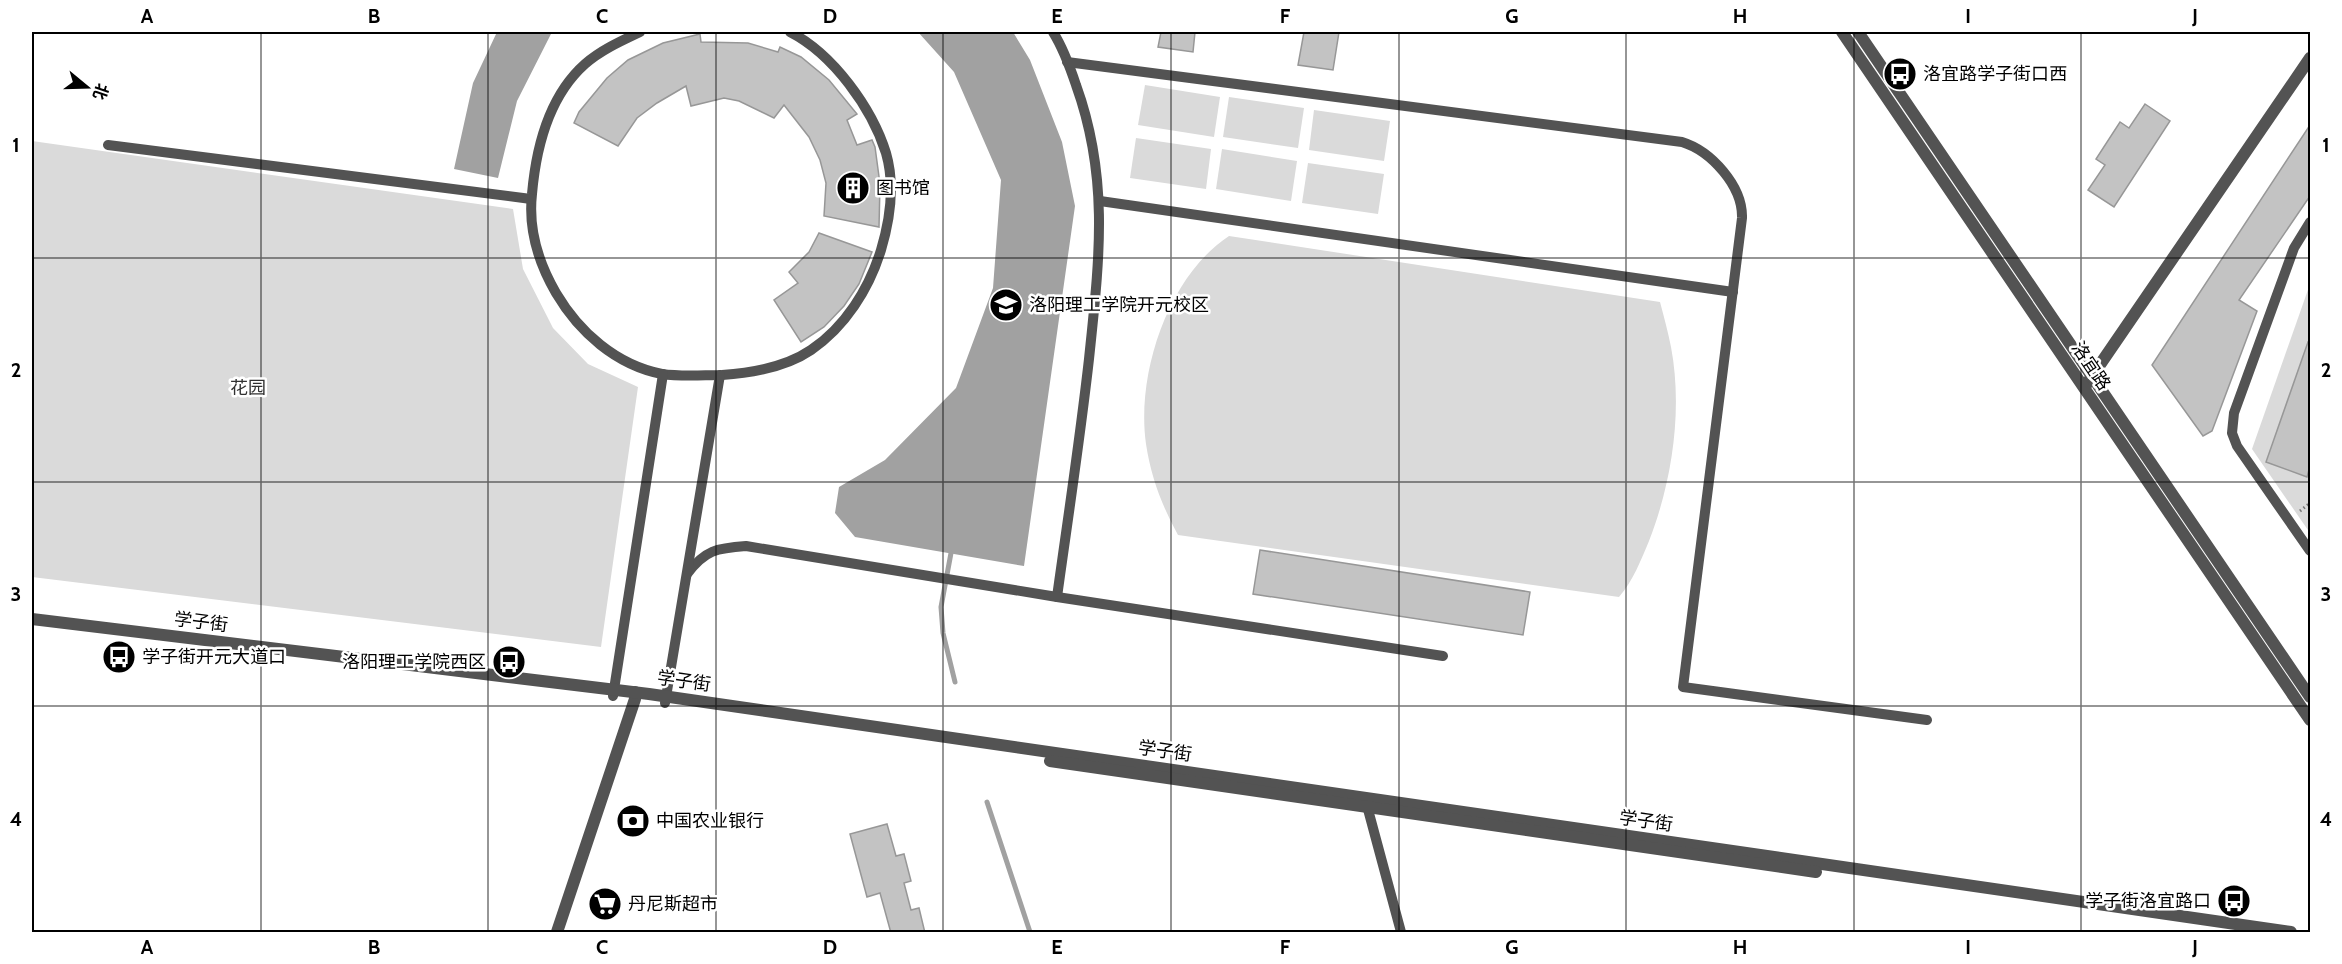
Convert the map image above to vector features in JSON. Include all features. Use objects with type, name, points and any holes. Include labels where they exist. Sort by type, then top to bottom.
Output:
[{"type":"street","name":"洛宜路","points":[[1842,32],[2310,720]]},
{"type":"street","name":"洛宜路","points":[[1858,32],[2310,697]]},
{"type":"street","points":[[2084,388],[2310,58]]},
{"type":"street","name":"学子街","points":[[32,619],[665,700],[2240,933]]},
{"type":"street","name":"学子街","points":[[32,626],[613,693]]},
{"type":"street","points":[[557,933],[635,696]]},
{"type":"street","name":"学子街","points":[[1366,803],[2291,933]]},
{"type":"lane","points":[[640,32],[604,50],[585,65],[561,93],[553,108],[540,146],[531,200],[531,224],[541,267],[561,303],[578,326],[620,357],[663,374],[720,375],[758,371],[798,357],[812,349],[848,314],[862,294],[872,276],[883,243],[891,201],[891,180],[888,161],[875,122],[848,83],[808,43],[790,32]]},
{"type":"lane","points":[[1053,32],[1086,111],[1097,165],[1100,201],[1099,259],[1082,424],[1057,597]]},
{"type":"lane","points":[[1067,62],[1670,140],[1695,146],[1709,157],[1735,188],[1742,200],[1742,218],[1683,687],[1927,720]]},
{"type":"lane","points":[[108,145],[531,200]]},
{"type":"lane","points":[[1100,201],[1732,292]]},
{"type":"lane","points":[[2310,222],[2294,248],[2234,413],[2232,433],[2237,446],[2310,550]]},
{"type":"lane","points":[[613,693],[663,374]]},
{"type":"lane","points":[[665,700],[720,375]]},
{"type":"lane","points":[[687,574],[706,554],[715,550],[746,546],[1057,597],[1443,656]]},
{"type":"lane","points":[[1366,803],[1401,933]]},
{"type":"green space","points":[[1145,85],[1220,97],[1214,137],[1138,125]]},
{"type":"green space","points":[[1229,97],[1304,108],[1298,148],[1223,137]]},
{"type":"green space","points":[[1314,110],[1390,121],[1384,161],[1309,150]]},
{"type":"green space","points":[[1136,138],[1211,149],[1206,189],[1130,178]]},
{"type":"green space","name":"花园","points":[[32,141],[513,209],[523,269],[553,328],[588,364],[638,387],[601,647],[32,577]]},
{"type":"green space","points":[[1222,149],[1297,161],[1291,201],[1216,189]]},
{"type":"green space","points":[[1308,163],[1384,174],[1378,214],[1302,203]]},
{"type":"green space","points":[[1229,236],[1660,302],[1670,341],[1674,371],[1676,396],[1673,446],[1664,495],[1649,541],[1633,577],[1619,597],[1178,535],[1158,491],[1148,456],[1144,417],[1146,388],[1161,329],[1173,301],[1189,276],[1208,254]]},
{"type":"green space","points":[[2310,284],[2310,533],[2252,449]]},
{"type":"shaded area","points":[[497,32],[552,32],[517,101],[498,178],[454,169],[473,83]]},
{"type":"shaded area","points":[[918,32],[1013,32],[1030,60],[1062,142],[1075,206],[1024,566],[855,537],[835,513],[839,487],[885,460],[956,388],[993,288],[1001,180],[954,72]]},
{"type":"building","points":[[1161,32],[1195,32],[1193,52],[1158,47]]},
{"type":"building","points":[[1304,32],[1339,32],[1333,70],[1298,65]]},
{"type":"building","name":"图书馆","points":[[700,34],[701,42],[748,43],[778,52],[780,47],[801,57],[829,80],[857,114],[847,120],[857,145],[872,140],[875,147],[880,184],[879,227],[824,216],[826,183],[820,160],[809,137],[784,105],[774,118],[739,101],[724,98],[691,106],[686,86],[637,118],[618,146],[574,123],[579,112],[607,78],[628,60],[663,43]]},
{"type":"building","points":[[2145,104],[2170,121],[2114,207],[2088,190],[2105,165],[2096,159],[2120,122],[2129,128]]},
{"type":"building","points":[[2310,125],[2310,196],[2239,300],[2257,311],[2212,431],[2203,436],[2152,365]]},
{"type":"building","points":[[819,233],[872,252],[859,284],[844,306],[824,327],[801,342],[774,300],[798,283],[789,272],[809,252]]},
{"type":"building","points":[[2308,342],[2310,343],[2310,466],[2307,477],[2266,462]]},
{"type":"building","points":[[1260,550],[1530,592],[1523,635],[1253,594]]},
{"type":"building","points":[[887,824],[896,856],[904,854],[911,881],[904,883],[911,910],[919,908],[925,933],[891,933],[880,893],[867,897],[850,834]]},
{"type":"waterway","points":[[951,553],[941,607],[943,633],[955,682]]},
{"type":"waterway","points":[[987,802],[1030,932]]},
{"type":"place","name":"洛宜路学子街口西","points":[[1900,74]]},
{"type":"place","name":"图书馆","points":[[853,188]]},
{"type":"place","name":"洛阳理工学院开元校区","points":[[1006,305]]},
{"type":"place","name":"学子街开元大道口","points":[[119,657]]},
{"type":"place","name":"洛阳理工学院西区","points":[[509,662]]},
{"type":"place","name":"中国农业银行","points":[[633,821]]},
{"type":"place","name":"学子街洛宜路口","points":[[2234,901]]},
{"type":"place","name":"丹尼斯超市","points":[[605,904]]}]
